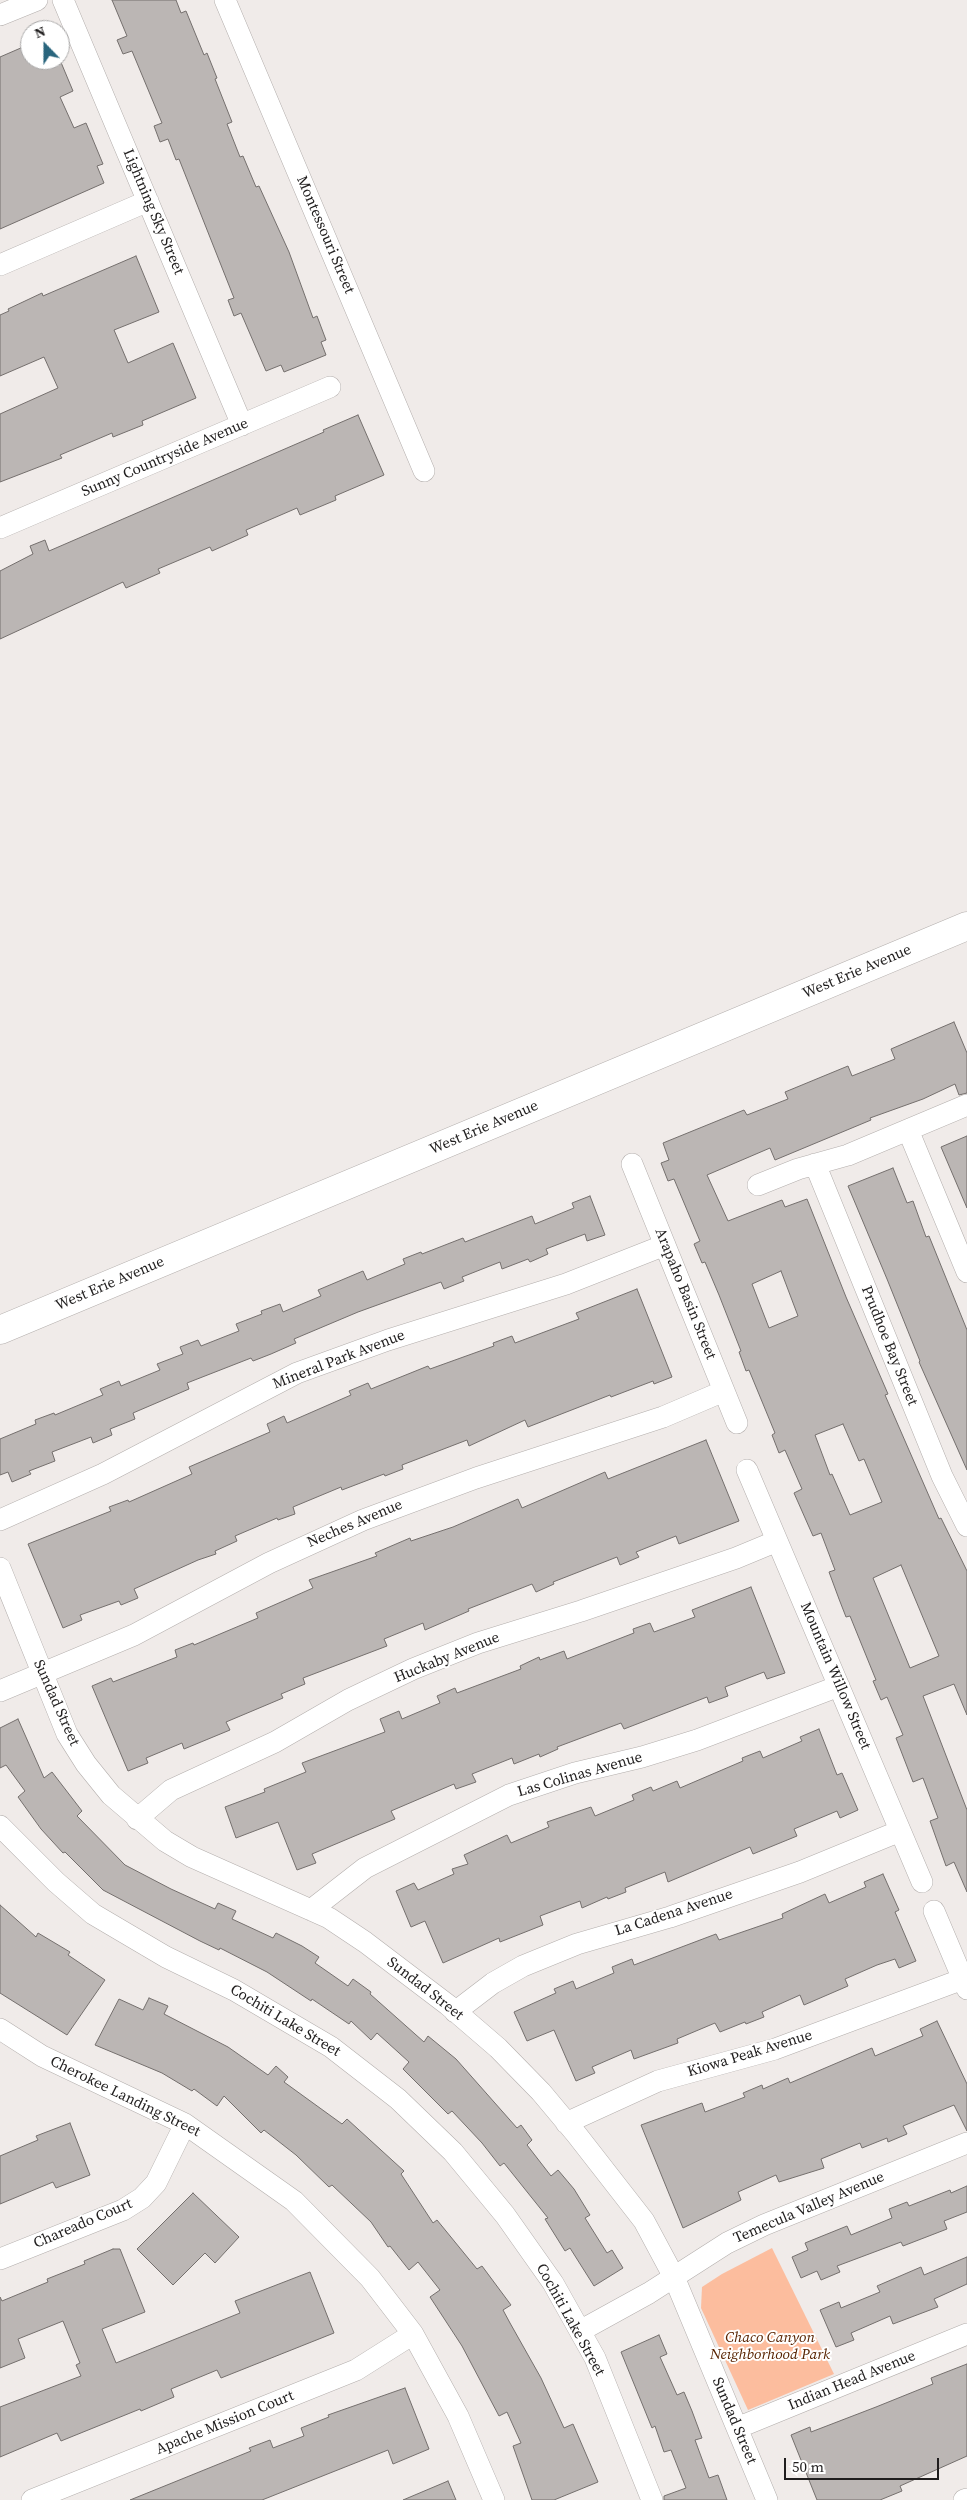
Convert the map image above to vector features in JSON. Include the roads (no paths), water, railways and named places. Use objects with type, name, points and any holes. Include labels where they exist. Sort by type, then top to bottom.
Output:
[{"type":"street","points":[[0,15],[36,0]]},
{"type":"street","name":"Lightning Sky Street","points":[[64,0],[242,424]]},
{"type":"street","name":"Montessouri Street","points":[[225,0],[424,471]]},
{"type":"street","points":[[0,265],[148,201]]},
{"type":"street","name":"Sunny Countryside Avenue","points":[[0,528],[330,387]]},
{"type":"street","name":"West Erie Avenue","points":[[0,1330],[967,926]]},
{"type":"street","points":[[758,1185],[815,1164],[848,1156],[967,1105]]},
{"type":"street","points":[[908,1130],[967,1272]]},
{"type":"street","name":"Arapaho Basin Street","points":[[632,1164],[738,1424]]},
{"type":"street","name":"Prudhoe Bay Street","points":[[815,1164],[961,1499],[967,1526]]},
{"type":"street","name":"Mineral Park Avenue","points":[[0,1520],[103,1474],[297,1373],[405,1334],[566,1284],[665,1245]]},
{"type":"street","name":"Neches Avenue","points":[[0,1691],[134,1635],[269,1563],[363,1520],[476,1478],[662,1417],[724,1390]]},
{"type":"street","name":"Mountain Willow Street","points":[[747,1470],[922,1882]]},
{"type":"street","name":"Huckaby Avenue","points":[[137,1819],[172,1790],[267,1746],[348,1700],[413,1669],[478,1643],[581,1612],[736,1558],[777,1540]]},
{"type":"street","name":"Sundad Street","points":[[0,1568],[67,1734],[81,1757],[112,1795],[137,1819],[165,1841],[192,1857],[329,1918],[366,1942],[456,2012],[498,2048],[541,2092],[644,2222],[674,2277],[767,2500]]},
{"type":"street","name":"Las Colinas Avenue","points":[[310,1910],[366,1868],[510,1795],[575,1773],[642,1757],[697,1740],[839,1686]]},
{"type":"street","name":"Cochiti Lake Street","points":[[0,1826],[56,1882],[93,1914],[166,1957],[234,1990],[331,2046],[398,2098],[453,2152],[505,2215],[553,2282],[595,2358],[652,2500]]},
{"type":"street","name":"La Cadena Avenue","points":[[456,2012],[493,1983],[523,1966],[577,1944],[670,1917],[800,1872],[900,1831]]},
{"type":"street","points":[[934,1911],[965,1984]]},
{"type":"street","name":"Kiowa Peak Avenue","points":[[566,2123],[658,2081],[775,2050],[965,1984]]},
{"type":"street","name":"Cherokee Landing Street","points":[[0,2028],[42,2056],[185,2124],[294,2201],[370,2278],[413,2334],[458,2416],[494,2500]]},
{"type":"street","name":"Chareado Court","points":[[0,2259],[123,2210],[142,2198],[156,2183],[185,2124]]},
{"type":"street","name":"Temecula Valley Avenue","points":[[580,2331],[674,2277],[727,2243],[764,2225],[967,2143]]},
{"type":"street","name":"Apache Mission Court","points":[[32,2500],[356,2370],[413,2334]]},
{"type":"street","name":"Indian Head Avenue","points":[[737,2428],[967,2334]]},
{"type":"park label","name":"Chaco Canyon Neighborhood Park","points":[[770,2346]]}]
